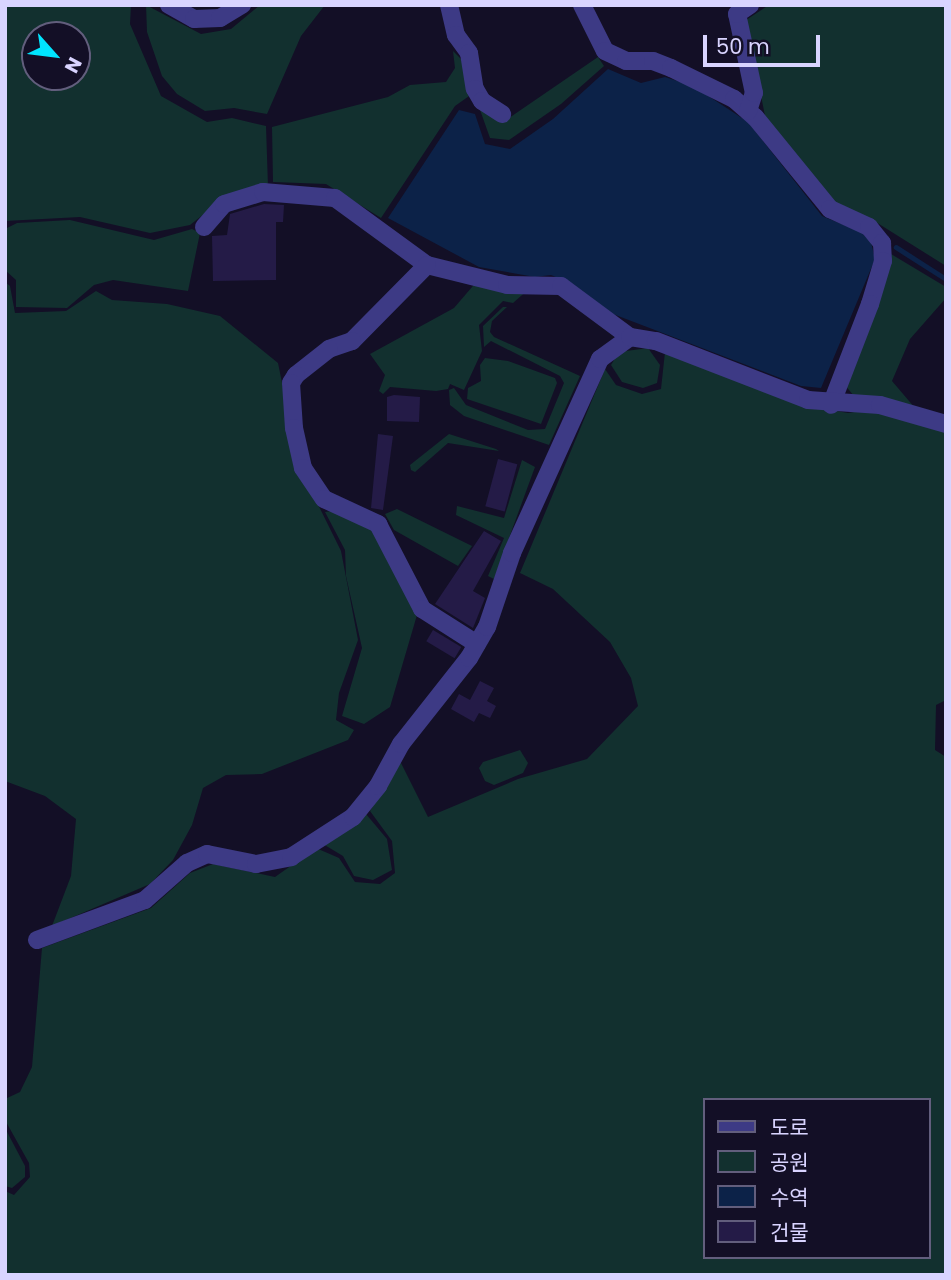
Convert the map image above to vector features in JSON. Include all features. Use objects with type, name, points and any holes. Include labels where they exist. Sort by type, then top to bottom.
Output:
[{"type":"street","points":[[169,5],[194,19],[207,19],[220,18],[242,5]]},
{"type":"street","points":[[449,5],[456,35],[469,53],[475,89],[482,101],[502,114]]},
{"type":"street","points":[[582,5],[605,51],[626,61],[653,61],[671,68],[748,111],[830,209],[869,227],[882,243],[883,261],[870,303],[831,405]]},
{"type":"street","points":[[748,111],[754,93],[737,14],[750,5]]},
{"type":"street","points":[[204,227],[224,204],[263,192],[305,192],[335,198],[427,265],[507,285],[561,286],[630,337],[656,341],[808,400],[831,405],[880,405],[946,424]]},
{"type":"street","points":[[427,265],[352,341],[328,349],[296,375],[291,383],[294,428],[303,468],[324,499],[378,524],[422,609],[477,644]]},
{"type":"street","points":[[37,940],[145,900],[187,863],[207,854],[256,864],[291,857],[353,817],[477,644],[558,447],[600,359],[630,337]]},
{"type":"green space","points":[[5,5],[131,5],[130,24],[161,96],[207,122],[232,118],[266,126],[268,186],[228,195],[190,225],[150,233],[80,217],[5,221]]},
{"type":"green space","points":[[146,5],[201,34],[231,29],[260,5],[325,5],[301,36],[267,114],[234,108],[205,111],[177,94],[162,76],[147,32]]},
{"type":"green space","points":[[769,5],[946,5],[946,266],[871,219],[834,202],[765,116],[746,20]]},
{"type":"green space","points":[[453,51],[461,59],[472,94],[455,106],[381,218],[326,184],[273,182],[272,127],[388,97],[410,85],[446,82],[455,68]]},
{"type":"green space","points":[[598,57],[604,66],[561,104],[509,140],[490,138],[479,107],[509,118]]},
{"type":"green space","points":[[70,220],[154,240],[192,229],[200,233],[188,291],[113,280],[94,285],[67,308],[16,307],[16,280],[5,270],[5,229],[17,223]]},
{"type":"green space","points":[[891,254],[946,287],[946,298],[910,339],[892,381],[915,408],[854,396],[844,384]]},
{"type":"green space","points":[[478,280],[530,288],[513,303],[503,301],[479,325],[482,351],[464,390],[450,384],[448,389],[436,391],[390,387],[383,394],[379,391],[385,375],[370,354],[454,308]]},
{"type":"green space","points":[[5,282],[10,286],[15,313],[66,311],[96,291],[112,300],[167,304],[220,316],[278,363],[299,466],[341,551],[358,640],[339,693],[336,720],[354,730],[348,740],[262,774],[226,775],[203,788],[192,825],[173,860],[150,884],[52,926],[71,876],[76,819],[45,796],[5,781]]},
{"type":"green space","points":[[503,307],[507,307],[492,321],[490,332],[494,337],[580,376],[549,445],[464,416],[450,405],[449,390],[454,388],[466,405],[528,430],[545,429],[564,383],[560,376],[491,341],[484,347],[483,326]]},
{"type":"green space","points":[[648,348],[660,365],[657,383],[643,388],[622,382],[611,365],[619,352]]},
{"type":"green space","points":[[665,352],[808,406],[848,413],[880,408],[946,429],[946,700],[936,705],[935,750],[946,757],[946,1275],[5,1275],[5,1191],[14,1195],[30,1177],[29,1163],[5,1120],[5,1099],[20,1092],[32,1067],[42,948],[151,908],[190,873],[213,864],[275,877],[316,848],[339,858],[355,882],[380,884],[395,873],[392,841],[370,811],[400,761],[428,817],[518,779],[587,759],[638,706],[631,678],[610,642],[553,589],[520,573],[605,369],[616,385],[642,394],[661,389]]},
{"type":"green space","points":[[485,358],[508,361],[555,378],[557,383],[541,424],[467,399],[468,388],[481,381],[480,365]]},
{"type":"green space","points":[[449,434],[499,451],[448,443],[415,472],[411,470],[410,465]]},
{"type":"green space","points":[[522,460],[535,467],[494,579],[488,576],[504,538],[456,515],[457,506],[504,518]]},
{"type":"green space","points":[[397,509],[472,546],[458,566],[394,530],[385,514]]},
{"type":"green space","points":[[332,511],[371,525],[417,615],[390,707],[364,724],[342,716],[362,648],[346,576],[345,550],[325,512]]},
{"type":"green space","points":[[520,750],[528,763],[523,773],[494,785],[485,781],[479,768],[483,762]]},
{"type":"green space","points":[[366,814],[387,839],[392,870],[373,880],[354,876],[343,856],[323,844]]},
{"type":"green space","points":[[5,1128],[25,1166],[25,1177],[12,1188],[5,1186]]},
{"type":"water","points":[[608,69],[641,83],[665,77],[693,86],[748,122],[822,216],[861,232],[871,242],[875,259],[821,388],[801,386],[613,314],[573,284],[551,275],[535,277],[479,267],[388,218],[459,110],[475,114],[485,144],[510,149],[553,119]]},
{"type":"building","points":[[264,204],[284,205],[283,222],[276,222],[276,280],[213,281],[212,236],[227,235],[230,214]]},
{"type":"building","points":[[387,397],[420,397],[419,422],[387,421]]},
{"type":"building","points":[[378,434],[393,436],[383,510],[371,508]]},
{"type":"building","points":[[498,459],[517,464],[505,512],[485,506]]},
{"type":"building","points":[[484,531],[501,541],[473,591],[485,598],[473,628],[435,604]]},
{"type":"building","points":[[433,630],[461,647],[455,658],[426,641]]},
{"type":"building","points":[[480,681],[494,688],[487,701],[496,706],[490,718],[479,713],[474,722],[451,709],[459,694],[470,700]]},
{"type":"waterway","points":[[896,247],[946,279]]}]
